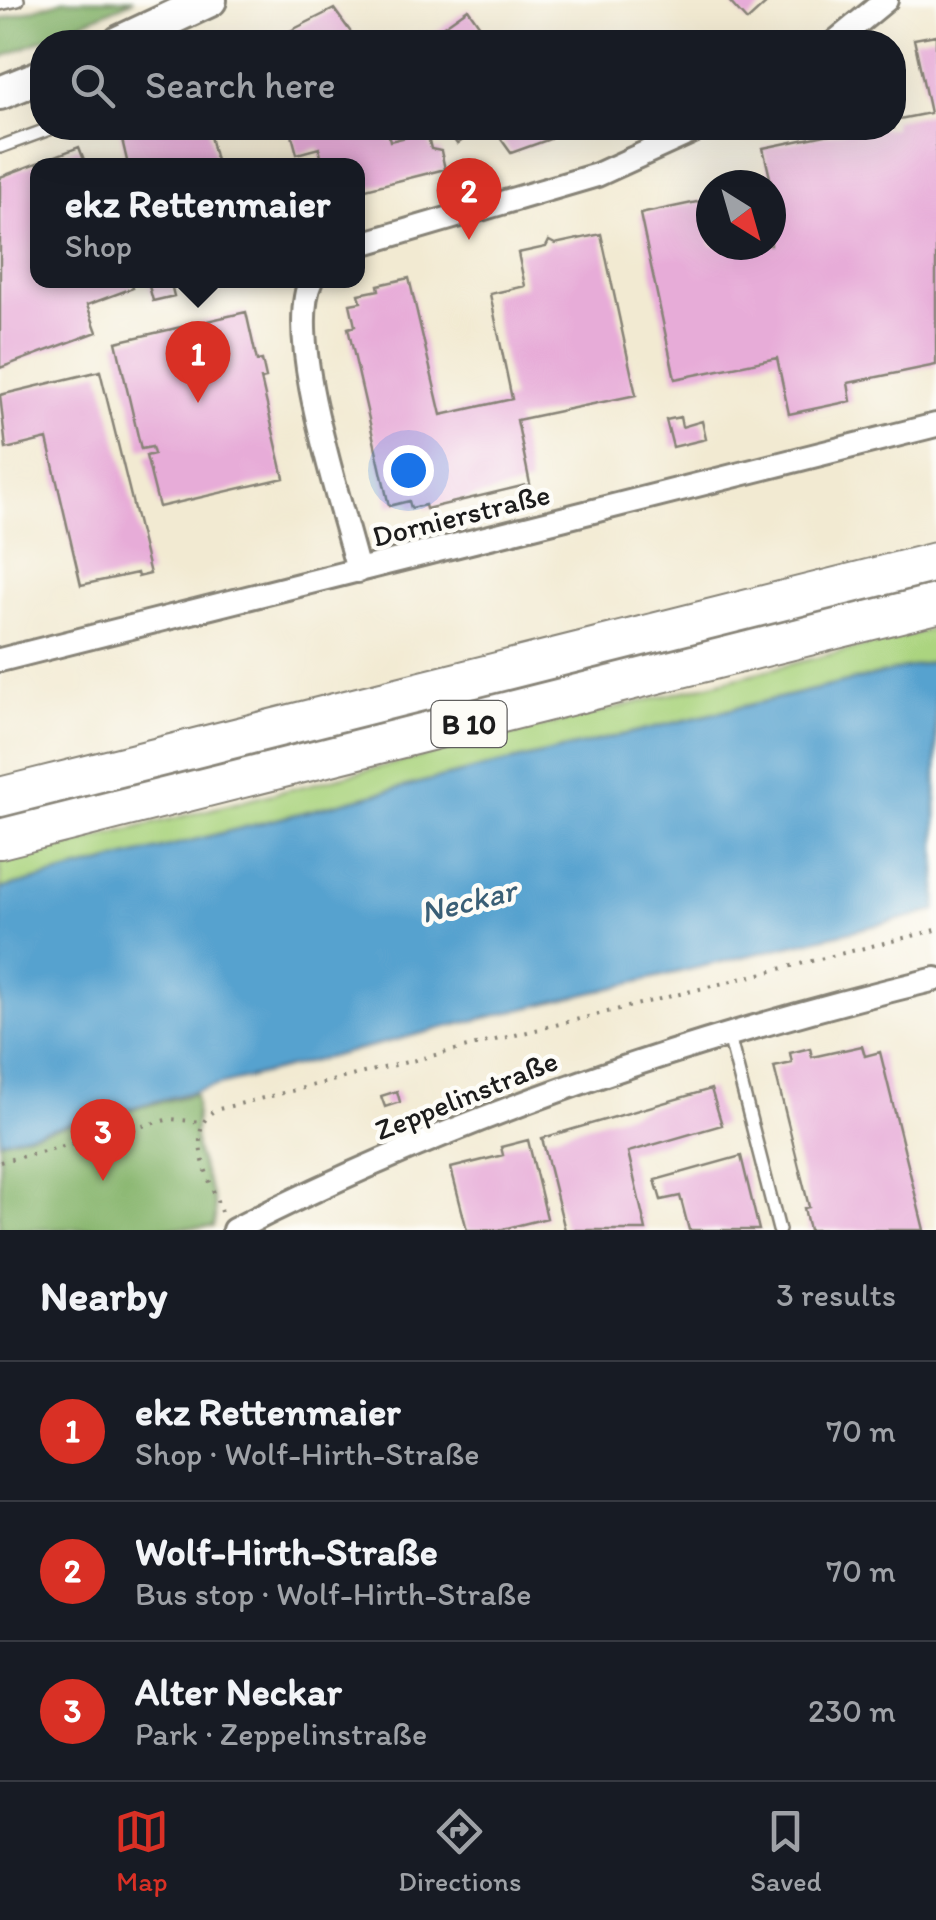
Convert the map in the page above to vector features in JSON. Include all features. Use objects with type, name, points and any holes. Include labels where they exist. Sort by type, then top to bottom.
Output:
[{"type":"highway","name":"B 10","points":[[0,797],[936,562]]},
{"type":"highway","name":"B 10","points":[[0,839],[936,604]]},
{"type":"main road","points":[[146,30],[210,0]]},
{"type":"main road","points":[[0,93],[30,81]]},
{"type":"street","points":[[850,30],[886,0]]},
{"type":"street","points":[[365,243],[564,186],[672,140]]},
{"type":"street","points":[[309,288],[302,318],[309,371],[358,571]]},
{"type":"street","name":"Dornierstraße","points":[[0,660],[936,426]]},
{"type":"street","name":"Zeppelinstraße","points":[[228,1222],[504,1108],[821,1006],[936,979]]},
{"type":"lane","points":[[0,4],[18,0]]},
{"type":"lane","points":[[0,148],[30,136]]},
{"type":"lane","points":[[728,1036],[779,1230]]},
{"type":"path","points":[[0,1162],[170,1118],[202,1122],[223,1108],[936,930]]},
{"type":"path","points":[[202,1122],[200,1142],[228,1222]]},
{"type":"green space","points":[[64,0],[134,0],[65,30],[30,30],[30,45],[0,58],[0,20]]},
{"type":"green space","points":[[936,628],[936,661],[435,779],[0,889],[0,862]]},
{"type":"green space","points":[[195,1094],[195,1142],[213,1198],[213,1227],[0,1230],[0,1141]]},
{"type":"water","name":"Neckar","points":[[936,661],[936,911],[443,1028],[0,1141],[0,889],[435,779]]},
{"type":"building","points":[[728,0],[770,0],[747,21]]},
{"type":"building","points":[[334,9],[349,30],[292,30]]},
{"type":"building","points":[[468,9],[483,30],[438,30]]},
{"type":"building","points":[[936,35],[936,365],[848,383],[851,401],[789,414],[777,358],[675,379],[640,214],[696,202],[696,260],[786,260],[786,170],[768,170],[763,148],[801,140],[906,140],[906,118],[930,113],[914,39]]},
{"type":"building","points":[[122,140],[211,140],[215,158],[126,158]]},
{"type":"building","points":[[293,140],[429,140],[431,149],[441,151],[445,169],[365,189],[365,158],[321,158],[319,148],[297,154]]},
{"type":"building","points":[[502,140],[547,140],[511,153]]},
{"type":"building","points":[[79,147],[83,158],[50,158]]},
{"type":"building","points":[[30,166],[30,288],[133,288],[87,305],[97,332],[0,368],[0,177]]},
{"type":"building","points":[[601,234],[636,395],[517,420],[530,484],[426,509],[425,505],[411,508],[409,501],[389,506],[348,328],[355,326],[350,304],[361,302],[359,294],[379,290],[378,285],[409,278],[441,415],[512,399],[490,294],[525,286],[518,253],[546,247],[549,241],[555,244]]},
{"type":"building","points":[[150,288],[172,288],[174,296],[153,301]]},
{"type":"building","points":[[246,312],[257,361],[262,360],[266,378],[261,379],[284,478],[159,507],[146,456],[154,454],[152,447],[141,449],[116,342]]},
{"type":"building","points":[[100,371],[150,574],[138,577],[137,573],[81,585],[47,439],[6,449],[0,395]]},
{"type":"building","points":[[680,417],[682,427],[702,421],[706,439],[673,447],[666,420]]},
{"type":"building","points":[[862,1046],[865,1056],[880,1052],[924,1230],[809,1230],[804,1208],[809,1207],[774,1067],[792,1063],[790,1053],[810,1048],[812,1057]]},
{"type":"building","points":[[711,1089],[722,1125],[628,1152],[646,1230],[565,1230],[542,1138]]},
{"type":"building","points":[[397,1091],[400,1102],[385,1107],[381,1096]]},
{"type":"building","points":[[528,1140],[547,1218],[499,1230],[467,1230],[451,1168],[503,1155],[501,1147]]},
{"type":"building","points":[[741,1156],[759,1230],[689,1230],[680,1196],[661,1200],[655,1180]]},
{"type":"place","name":"Wolf-Hirth-Straße","points":[[469,240]]},
{"type":"place","name":"ekz Rettenmaier","points":[[198,403]]},
{"type":"place","name":"Alter Neckar","points":[[103,1181]]}]
